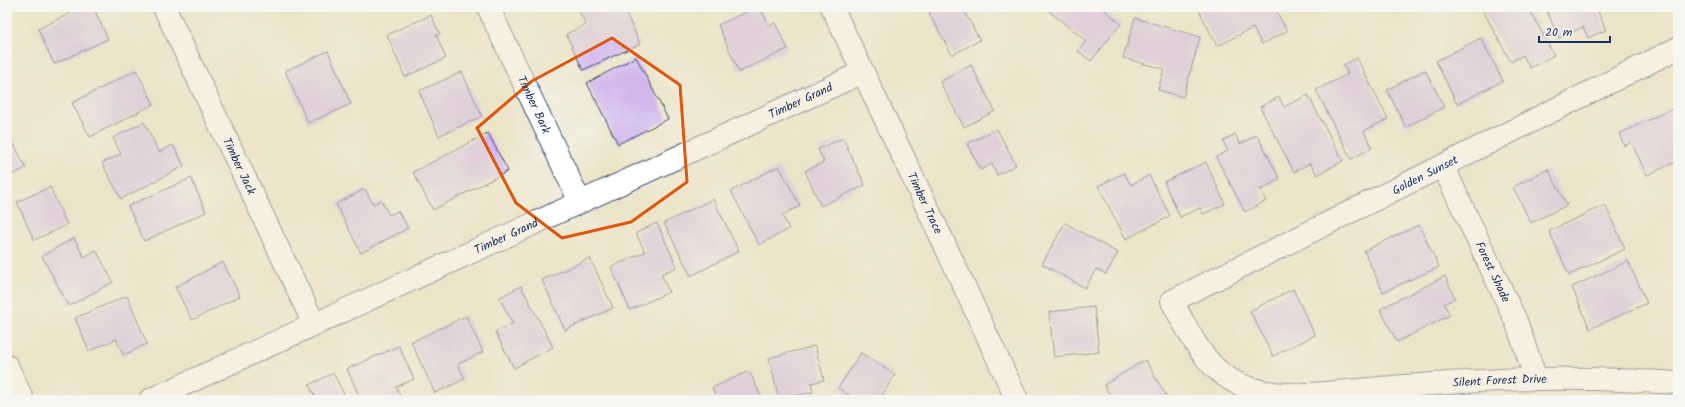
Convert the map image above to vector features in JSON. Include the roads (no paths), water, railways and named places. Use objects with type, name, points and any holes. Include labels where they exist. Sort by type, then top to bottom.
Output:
[{"type":"street","name":"Timber Jack","points":[[164,7],[314,324]]},
{"type":"street","name":"Timber Bark","points":[[488,7],[580,202]]},
{"type":"street","name":"Timber Trace","points":[[832,7],[1017,400]]},
{"type":"street","name":"Golden Sunset","points":[[1172,301],[1678,48]]},
{"type":"street","name":"Timber Grand","points":[[150,400],[863,72]]},
{"type":"street","name":"Forest Shade","points":[[1443,166],[1516,321],[1536,379]]},
{"type":"street","name":"Silent Forest Drive","points":[[1172,301],[1207,360],[1231,380],[1259,390],[1295,395],[1380,388],[1536,379],[1634,380],[1678,383]]},
{"type":"street","points":[[7,366],[23,400]]}]
